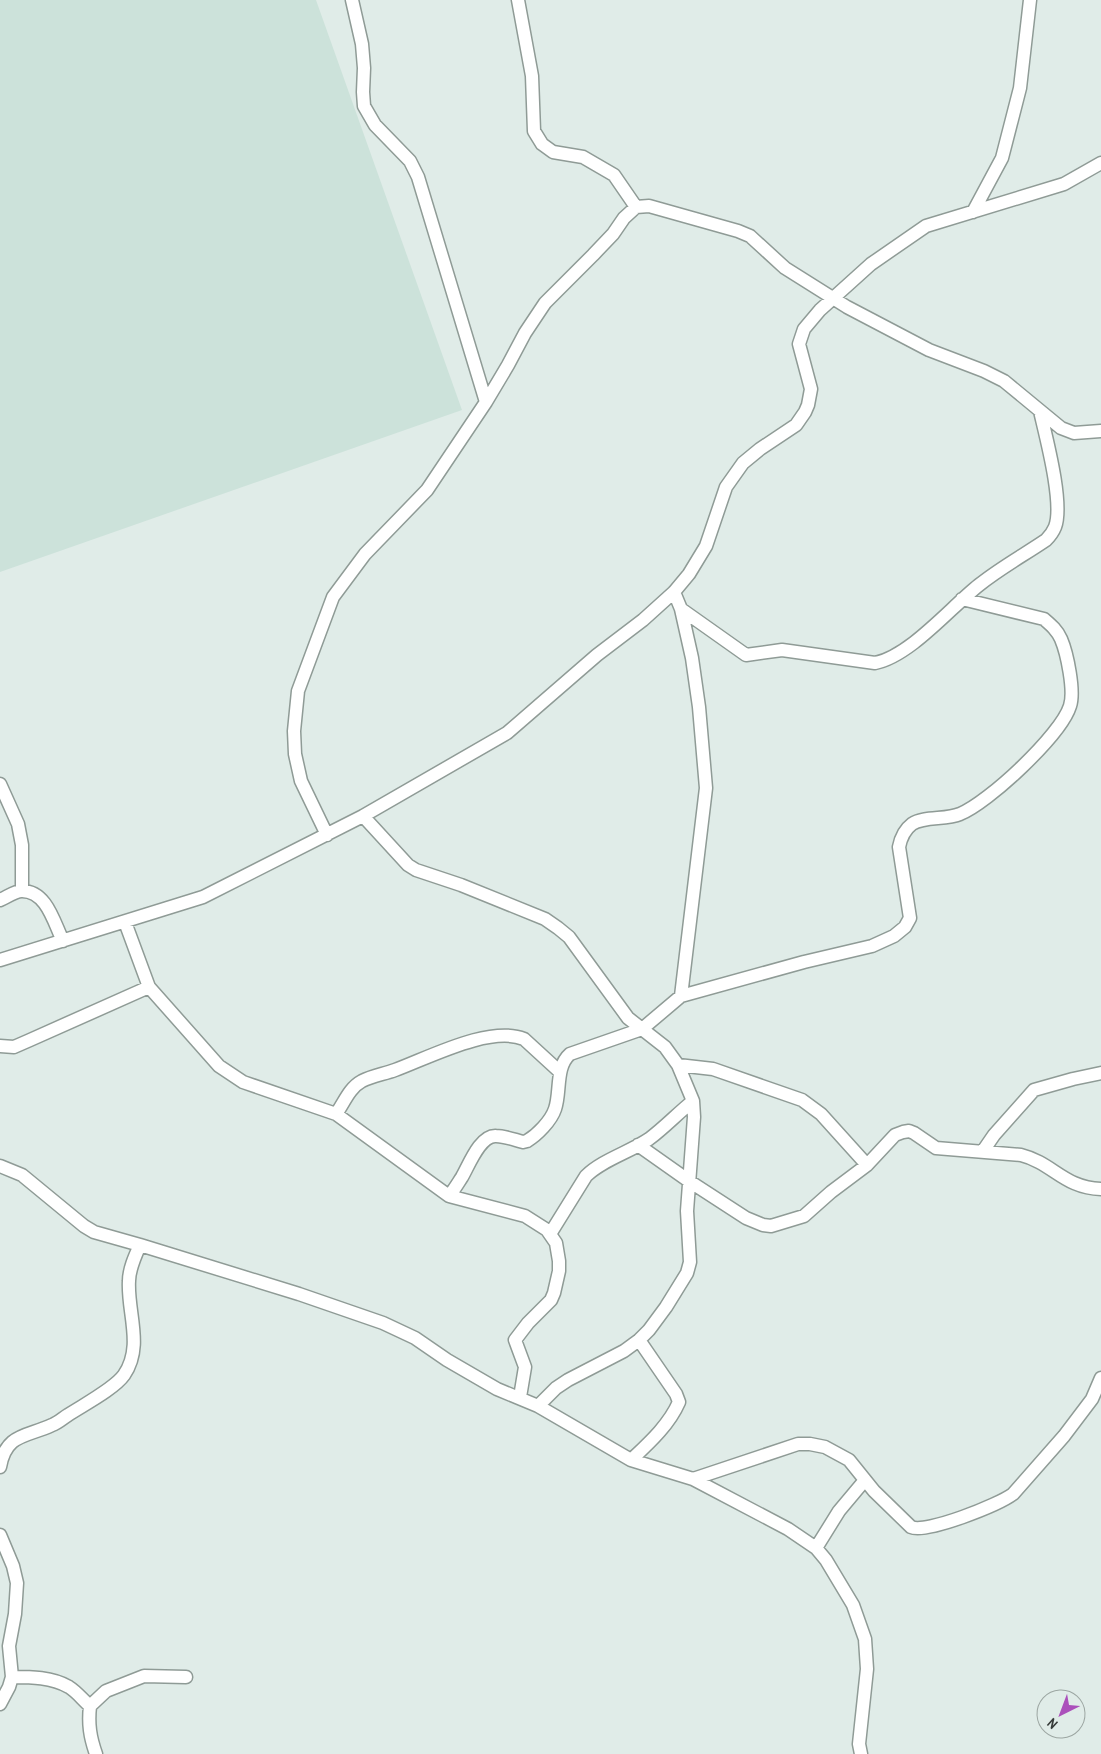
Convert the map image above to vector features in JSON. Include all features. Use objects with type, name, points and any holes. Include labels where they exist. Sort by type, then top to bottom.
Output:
[{"type":"street","points":[[352,0],[362,44],[364,106],[375,125],[410,161],[418,177],[486,402]]},
{"type":"street","points":[[518,0],[532,76],[534,131],[542,144],[553,152],[583,157],[614,175],[636,207]]},
{"type":"street","points":[[973,212],[1002,158],[1020,88],[1030,0]]},
{"type":"street","points":[[0,960],[203,897],[363,816],[507,733],[597,655],[643,620],[674,592],[689,574],[706,546],[726,487],[743,463],[796,425],[805,412],[811,389],[799,344],[804,329],[820,310],[871,264],[926,226],[1064,184],[1101,163]]},
{"type":"street","points":[[327,835],[301,782],[295,754],[294,731],[298,691],[333,597],[365,554],[427,490],[486,402],[525,333],[545,303],[593,256],[613,234],[624,218],[636,207],[649,206],[750,236],[785,268],[847,307],[929,350],[1004,380],[1061,428],[1074,433],[1101,431]]},
{"type":"street","points":[[681,609],[746,655],[782,650],[875,663],[884,661],[908,646],[981,583],[1046,540],[1056,526],[1058,512],[1057,493],[1040,411]]},
{"type":"street","points":[[674,592],[681,609],[692,658],[699,707],[706,788],[681,996]]},
{"type":"street","points":[[449,1196],[482,1143],[492,1136],[523,1142],[530,1139],[540,1130],[555,1111],[560,1072],[566,1058],[576,1051],[642,1030],[681,996],[804,962],[872,946],[894,936],[904,927],[910,918],[900,854],[901,836],[919,821],[941,819],[960,814],[983,802],[1011,777],[1057,729],[1070,706],[1072,696],[1065,650],[1061,638],[1054,627],[1044,619],[962,599]]},
{"type":"street","points":[[0,784],[18,824],[22,844],[22,891]]},
{"type":"street","points":[[363,816],[408,866],[461,885],[545,920],[569,937],[628,1018],[665,1047],[678,1065],[693,1101],[694,1117],[687,1211],[690,1262],[687,1273],[666,1307],[639,1340],[624,1351],[568,1380],[556,1388],[538,1406]]},
{"type":"street","points":[[0,900],[22,891],[34,894],[43,900],[63,941]]},
{"type":"street","points":[[125,922],[149,987],[219,1066],[243,1082],[336,1114],[449,1196],[524,1216],[550,1234],[556,1243],[559,1271],[551,1300],[528,1323],[515,1340],[525,1367],[520,1397]]},
{"type":"street","points":[[0,1046],[14,1046],[30,1040],[149,987]]},
{"type":"street","points":[[336,1114],[352,1088],[362,1081],[393,1071],[454,1046],[497,1036],[518,1036],[524,1039],[560,1072]]},
{"type":"street","points":[[678,1065],[713,1069],[802,1100],[821,1114],[867,1165]]},
{"type":"street","points":[[983,1151],[994,1135],[1034,1090],[1101,1073]]},
{"type":"street","points":[[550,1234],[586,1176],[594,1168],[649,1138],[693,1101]]},
{"type":"street","points":[[638,1144],[689,1181],[746,1218],[771,1226],[804,1216],[831,1192],[867,1165],[895,1135],[909,1131],[936,1148],[1031,1157],[1067,1181],[1079,1186],[1101,1189]]},
{"type":"street","points":[[0,1166],[22,1175],[84,1226],[94,1232],[299,1294],[383,1323],[415,1338],[447,1360],[497,1389],[538,1406],[631,1460],[693,1479],[788,1529],[816,1548],[826,1560],[853,1604],[865,1639],[867,1669],[859,1744],[861,1754]]},
{"type":"street","points":[[0,1467],[2,1455],[20,1436],[53,1425],[124,1376],[133,1348],[134,1332],[129,1280],[134,1259],[140,1245]]},
{"type":"street","points":[[631,1460],[650,1442],[674,1412],[679,1402],[676,1394],[639,1340]]},
{"type":"street","points":[[693,1479],[798,1444],[810,1444],[840,1454],[849,1460],[911,1527],[918,1530],[954,1520],[1004,1500],[1023,1485],[1092,1399],[1101,1378]]},
{"type":"street","points":[[816,1548],[839,1511],[866,1480]]},
{"type":"street","points":[[0,1535],[13,1566],[17,1582],[15,1614],[9,1646],[12,1677],[0,1704]]},
{"type":"street","points":[[96,1754],[90,1738],[88,1720],[90,1706],[106,1691],[144,1676],[186,1677]]},
{"type":"street","points":[[12,1677],[36,1677],[61,1683],[71,1688],[90,1706]]},
{"type":"shaded area","points":[[0,0],[316,0],[462,410],[0,572]]}]
